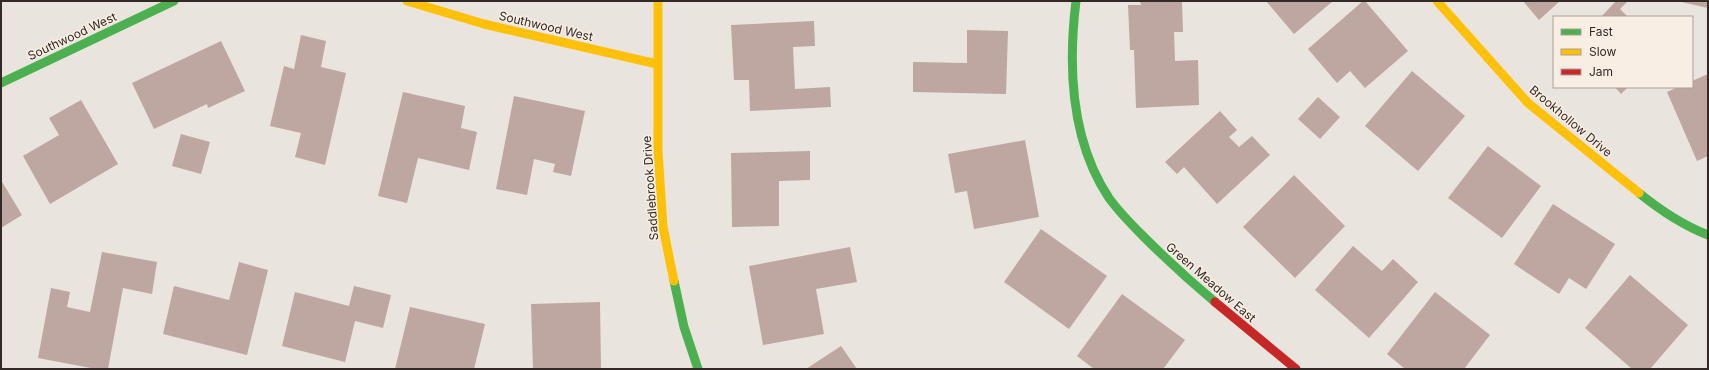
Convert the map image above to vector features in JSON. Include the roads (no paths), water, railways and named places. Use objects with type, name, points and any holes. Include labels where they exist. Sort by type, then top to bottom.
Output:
[{"type":"street","name":"Southwood West","points":[[1,83],[174,1]]},
{"type":"street","name":"Southwood West","points":[[408,1],[484,24],[657,64]]},
{"type":"street","name":"Saddlebrook Drive","points":[[658,1],[658,151],[663,227],[684,327],[698,369]]},
{"type":"street","name":"Green Meadow East","points":[[1076,1],[1072,32],[1074,104],[1081,138],[1101,185],[1123,215],[1167,262],[1296,369]]},
{"type":"street","name":"Brookhollow Drive","points":[[1437,1],[1528,103],[1660,210],[1692,229],[1708,235]]}]
